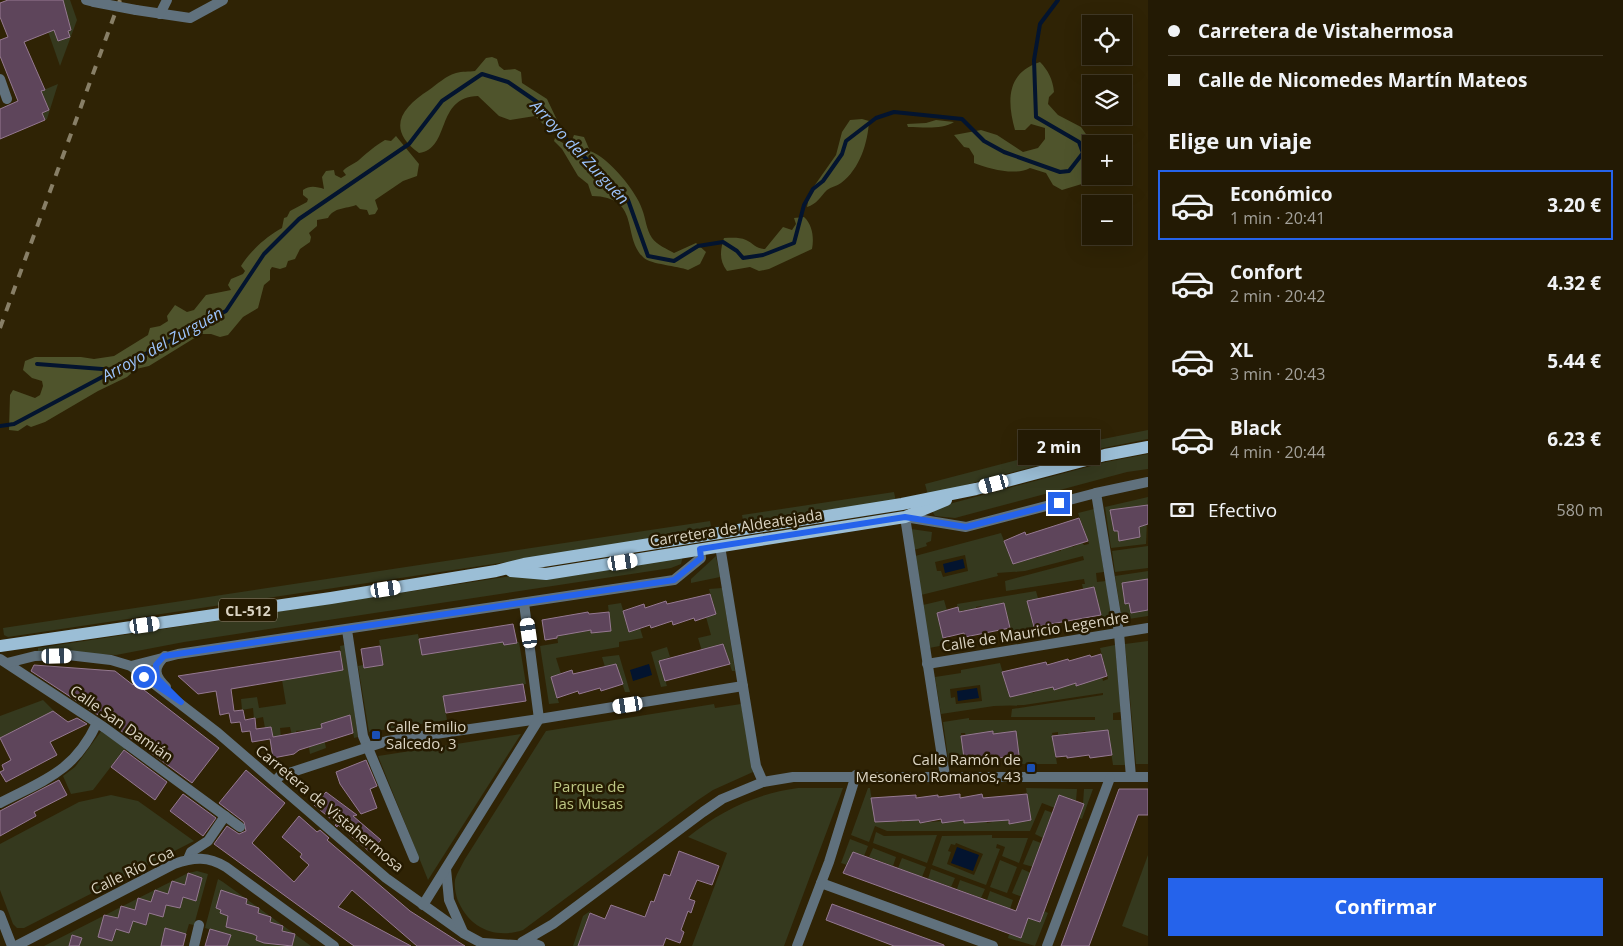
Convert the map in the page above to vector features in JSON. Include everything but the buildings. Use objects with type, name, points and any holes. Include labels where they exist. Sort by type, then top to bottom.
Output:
[{"type":"main road","name":"Carretera de Aldeatejada","points":[[0,646],[331,598],[496,571],[524,564],[872,510],[976,489],[1105,455],[1148,447]]},
{"type":"main road","name":"Carretera de Aldeatejada","points":[[496,571],[546,574],[905,517],[976,489]]},
{"type":"main road","points":[[627,549],[650,551],[692,545],[700,549]]},
{"type":"street","points":[[160,14],[167,0]]},
{"type":"street","points":[[90,1],[190,18],[223,0]]},
{"type":"street","points":[[0,79],[8,99]]},
{"type":"street","points":[[945,776],[905,517],[966,527],[1096,493],[1148,482]]},
{"type":"street","points":[[1096,493],[1119,633],[1131,777]]},
{"type":"street","points":[[720,546],[756,766],[763,782]]},
{"type":"street","points":[[131,666],[164,656],[674,580],[701,558],[700,549]]},
{"type":"street","points":[[423,905],[540,719],[524,603]]},
{"type":"street","name":"Calle de Mauricio Legendre","points":[[927,664],[1148,628]]},
{"type":"street","points":[[347,630],[363,736],[414,858]]},
{"type":"street","name":"Carretera de Vistahermosa","points":[[4,661],[35,656],[82,656],[112,660],[131,666],[181,702]]},
{"type":"street","name":"Carretera de Vistahermosa","points":[[164,656],[156,665],[157,678],[181,702],[386,878],[423,905],[485,945],[530,942],[542,946]]},
{"type":"street","name":"Calle San Damián","points":[[4,661],[97,724],[240,827]]},
{"type":"street","points":[[274,782],[280,776],[387,741],[540,719],[743,686]]},
{"type":"street","points":[[0,803],[66,767],[84,746],[97,724]]},
{"type":"street","points":[[518,944],[552,924],[722,799],[763,782],[793,777],[856,775],[1148,777]]},
{"type":"street","points":[[797,946],[854,789],[856,775]]},
{"type":"street","points":[[1047,946],[1110,778]]},
{"type":"street","points":[[188,859],[191,852],[208,841],[225,816]]},
{"type":"street","name":"Calle Río Coa","points":[[14,946],[153,874],[188,859],[198,857],[218,862],[334,946]]},
{"type":"street","points":[[446,869],[448,900],[463,932]]},
{"type":"street","points":[[821,883],[993,946]]},
{"type":"street","points":[[0,915],[14,946]]},
{"type":"street","points":[[542,946],[552,924]]},
{"type":"street","points":[[194,946],[200,925]]},
{"type":"green space","points":[[37,0],[70,0],[77,20],[60,66]]},
{"type":"green space","points":[[492,57],[497,59],[499,66],[504,70],[515,69],[521,72],[522,83],[547,99],[557,120],[550,126],[543,124],[535,116],[510,120],[499,116],[478,96],[464,99],[455,105],[449,113],[436,143],[429,149],[419,153],[403,136],[400,127],[401,119],[411,104],[445,78],[458,72],[475,71],[486,58]]},
{"type":"green space","points":[[1040,62],[1053,83],[1054,92],[1049,97],[1048,104],[1058,115],[1081,127],[1087,135],[1082,135],[1082,184],[1062,190],[1053,185],[1046,173],[1030,168],[1010,172],[974,163],[974,156],[969,148],[964,147],[954,135],[981,130],[997,135],[1023,152],[1038,148],[1045,139],[1045,128],[1031,124],[1025,130],[1015,130],[1012,119],[1010,99],[1012,89],[1021,73]]},
{"type":"green space","points":[[58,84],[47,119],[45,120],[42,113],[49,110],[41,91]]},
{"type":"green space","points":[[862,119],[869,121],[865,146],[858,163],[848,177],[827,190],[816,202],[807,207],[810,192],[836,155],[842,132],[850,120]]},
{"type":"green space","points":[[936,120],[954,122],[949,125],[932,128],[908,127],[907,124],[926,123]]},
{"type":"green space","points":[[574,135],[584,137],[590,151],[605,160],[628,184],[639,202],[652,238],[662,247],[674,253],[696,243],[706,252],[700,264],[688,270],[652,262],[644,258],[637,249],[628,220],[618,203],[608,198],[592,196],[588,184],[578,176],[562,149],[554,141],[555,138],[566,145],[572,140]]},
{"type":"green space","points":[[396,136],[419,164],[417,176],[403,181],[375,200],[378,209],[375,214],[369,215],[367,210],[360,209],[356,205],[337,210],[328,218],[317,220],[317,226],[309,233],[311,237],[310,242],[300,249],[295,259],[288,261],[286,267],[280,269],[272,267],[270,270],[270,280],[264,285],[258,308],[243,317],[228,335],[220,337],[211,334],[201,334],[149,366],[136,369],[127,377],[98,391],[45,422],[31,427],[27,425],[18,431],[9,430],[10,395],[13,390],[35,398],[40,395],[43,386],[42,381],[32,378],[23,370],[25,361],[35,357],[81,357],[94,359],[114,356],[148,335],[150,328],[160,326],[168,321],[167,316],[175,305],[187,312],[194,310],[206,295],[231,290],[228,285],[231,279],[243,274],[245,271],[241,266],[254,249],[282,228],[284,218],[287,217],[290,211],[307,202],[308,199],[303,195],[303,190],[311,187],[324,189],[322,177],[326,171],[334,170],[335,175],[341,178],[346,175],[343,171],[346,168],[381,142],[385,140],[391,141]]},
{"type":"green space","points":[[804,217],[812,232],[812,249],[769,269],[759,271],[750,267],[727,271],[721,255],[724,238],[743,239],[765,249],[783,227],[792,230],[796,224],[794,218]]},
{"type":"green space","points":[[1148,430],[1148,439],[1103,448],[928,495],[925,484],[1083,443]]},
{"type":"green space","points":[[1148,454],[1148,469],[1127,472],[955,518],[935,516],[932,511],[949,504],[1106,462]]},
{"type":"green space","points":[[894,492],[896,502],[744,526],[742,515]]},
{"type":"green space","points":[[1148,497],[1146,544],[1111,548],[1105,507]]},
{"type":"green space","points":[[1094,509],[1104,572],[1096,573],[1097,582],[1106,581],[1112,621],[1103,622],[1094,587],[1089,588],[1084,594],[1082,584],[1085,584],[1084,579],[1006,591],[1005,581],[1084,560],[1083,556],[1025,571],[997,573],[998,576],[921,595],[915,556],[1001,533],[1013,564],[1017,563],[1016,558],[1039,557],[1038,553],[1049,549],[1051,552],[1061,551],[1060,547],[1071,543],[1073,547],[1082,542],[1084,545],[1089,544],[1078,513]],"holes":[[[965,555],[968,571],[943,577],[941,571],[937,571],[935,562]]]},
{"type":"green space","points":[[710,521],[712,531],[8,637],[4,635],[3,628]]},
{"type":"green space","points":[[911,529],[932,532],[931,541],[926,543],[927,546],[914,550]]},
{"type":"green space","points":[[1148,546],[1148,568],[1115,572],[1112,551]]},
{"type":"green space","points":[[683,556],[681,564],[671,568],[184,642],[116,655],[38,651],[38,648],[512,576]]},
{"type":"green space","points":[[716,556],[720,577],[691,583],[691,579]]},
{"type":"green space","points":[[1148,571],[1148,616],[1122,620],[1115,576]]},
{"type":"green space","points":[[722,588],[735,671],[732,671],[723,644],[702,651],[698,638],[711,635],[706,617],[716,614],[709,589]]},
{"type":"green space","points":[[1036,591],[1039,602],[1033,604],[1032,599],[1027,601],[1035,633],[1012,636],[1004,603],[999,604],[1000,608],[976,607],[977,612],[965,615],[964,610],[959,612],[957,604]]},
{"type":"green space","points":[[944,600],[948,614],[943,616],[942,612],[937,613],[945,645],[929,648],[923,605]]},
{"type":"green space","points":[[621,603],[629,631],[640,628],[643,638],[619,642],[619,647],[556,658],[561,674],[551,677],[559,703],[549,704],[540,646],[558,643],[557,635],[591,630],[591,633],[611,631],[608,605]]},
{"type":"green space","points":[[418,634],[422,655],[503,642],[504,645],[519,642],[526,684],[443,696],[447,720],[369,732],[358,666],[363,665],[364,668],[383,665],[379,640]]},
{"type":"green space","points":[[1148,641],[1148,764],[1136,764],[1125,644]]},
{"type":"green space","points":[[345,645],[358,737],[354,738],[350,715],[321,724],[326,748],[310,754],[306,730],[296,731],[296,735],[292,736],[290,727],[280,728],[281,737],[273,738],[271,727],[265,728],[263,717],[254,719],[253,708],[242,710],[241,699],[257,697],[259,708],[286,704],[282,680],[343,670],[340,646]]},
{"type":"green space","points":[[1115,645],[1121,712],[1113,713],[1113,720],[1122,720],[1126,765],[1113,765],[1108,731],[1086,733],[1085,731],[1080,732],[1081,736],[1069,737],[1068,733],[1058,736],[1058,732],[1052,733],[1057,764],[1021,764],[1015,731],[1010,732],[1011,736],[999,737],[999,733],[993,734],[993,731],[977,738],[976,734],[966,737],[965,733],[961,733],[965,764],[949,764],[943,722],[969,718],[969,720],[1095,720],[1095,717],[1011,717],[1012,709],[1103,695],[1103,693],[1024,705],[994,706],[941,714],[935,677],[961,673],[961,670],[1000,663],[1010,697],[1032,691],[1033,693],[1037,691],[1036,687],[1047,684],[1048,688],[1053,687],[1055,690],[1059,688],[1058,684],[1069,681],[1070,685],[1076,683],[1077,686],[1081,685],[1080,680],[1091,677],[1092,681],[1102,676],[1103,681],[1108,679],[1100,648]],"holes":[[[980,685],[982,701],[956,704],[955,697],[951,698],[950,689]]]},
{"type":"green space","points":[[667,647],[670,657],[659,661],[667,686],[661,687],[651,652]]},
{"type":"green space","points":[[619,655],[630,692],[625,692],[616,664],[605,667],[602,657]]},
{"type":"green space","points":[[43,700],[54,711],[0,738],[0,716]]},
{"type":"green space","name":"Parque de las Musas","points":[[714,704],[715,708],[741,704],[753,772],[713,790],[698,800],[523,930],[503,933],[485,930],[464,912],[457,898],[456,877],[465,859],[546,731]]},
{"type":"green space","points":[[102,730],[126,747],[93,790],[71,794],[63,776],[75,767]]},
{"type":"green space","points":[[521,734],[428,880],[378,756]]},
{"type":"green space","points":[[798,788],[843,788],[784,946],[692,946],[727,853],[688,837],[726,811],[767,794]]},
{"type":"green space","points":[[868,788],[870,788],[875,822],[897,820],[897,822],[902,822],[902,817],[919,820],[920,823],[964,819],[964,822],[986,820],[987,823],[992,822],[992,818],[1008,819],[1009,823],[1024,817],[1025,821],[1031,820],[1026,788],[1077,789],[1076,801],[1059,795],[1055,808],[1042,803],[1030,831],[887,831],[875,826],[869,842],[851,835]]},
{"type":"green space","points":[[1084,789],[1093,789],[1082,819],[1078,818],[1083,804]]},
{"type":"green space","points":[[111,795],[138,801],[194,841],[24,928],[17,928],[13,924],[0,890],[0,844],[79,802]]},
{"type":"green space","points":[[1045,810],[1053,813],[1043,838],[1035,834]]},
{"type":"green space","points":[[876,832],[884,836],[937,835],[927,863],[873,843]]},
{"type":"green space","points":[[992,835],[992,838],[1028,838],[1019,863],[1002,856],[1005,847],[997,844],[996,848],[1000,849],[986,885],[932,865],[942,836]],"holes":[[[956,843],[983,854],[974,875],[947,864],[951,852],[948,851],[951,844],[955,845]]]},
{"type":"green space","points":[[850,839],[868,846],[864,856],[853,852],[847,865],[841,863]]},
{"type":"green space","points":[[1033,840],[1041,843],[1033,867],[1023,864]]},
{"type":"green space","points":[[873,848],[896,857],[893,866],[869,857]]},
{"type":"green space","points":[[1148,855],[1148,936],[1122,926]]},
{"type":"green space","points":[[902,858],[926,867],[922,877],[898,868]]},
{"type":"green space","points":[[1000,860],[1017,867],[1007,893],[990,887]]},
{"type":"green space","points":[[931,869],[955,878],[951,887],[928,879]]},
{"type":"green space","points":[[1022,869],[1031,873],[1022,897],[1012,893]]},
{"type":"green space","points":[[197,871],[208,874],[194,925],[189,924],[186,934],[165,929],[161,946],[44,946],[188,873]]},
{"type":"green space","points":[[218,879],[311,946],[227,946],[230,935],[205,928]]},
{"type":"green space","points":[[960,880],[985,889],[981,898],[957,889]]},
{"type":"green space","points":[[990,891],[1013,900],[1010,909],[987,900]]},
{"type":"green space","points":[[590,911],[578,946],[573,946],[583,916]]},
{"type":"green space","points":[[1044,911],[1048,913],[1035,946],[1008,938],[1009,934],[1021,938],[1028,918],[1040,922]]},
{"type":"water","points":[[963,559],[965,568],[945,573],[943,564]]},
{"type":"water","points":[[649,664],[652,675],[633,681],[630,670]]},
{"type":"water","points":[[977,688],[979,698],[958,701],[957,691]]},
{"type":"water","points":[[957,847],[979,855],[973,871],[951,863]]},
{"type":"waterway","name":"Arroyo del Zurguén","points":[[0,426],[14,424],[226,311],[264,254],[299,219],[409,144],[442,101],[482,74],[508,82],[540,104],[562,135],[628,200],[648,256],[674,261],[698,246],[723,242],[737,251],[743,258],[763,255],[794,243],[804,205],[813,189],[823,181],[842,154],[846,141],[876,118],[894,112],[962,119],[984,141],[1004,152],[1060,172],[1069,171],[1083,153],[1079,142],[1036,117],[1034,60],[1040,24],[1058,0]]},
{"type":"waterway","points":[[37,364],[115,370]]},
{"type":"railway","points":[[0,328],[120,0]]},
{"type":"place","name":"Calle Emilio Salcedo, 3","points":[[376,735]]},
{"type":"place","name":"Calle Ramón de Mesonero Romanos, 43","points":[[1031,768]]},
{"type":"route","points":[[144,677],[181,702],[157,678],[155,672],[156,665],[164,656],[674,580],[701,558],[700,549],[905,517],[966,527],[1059,503]]}]
